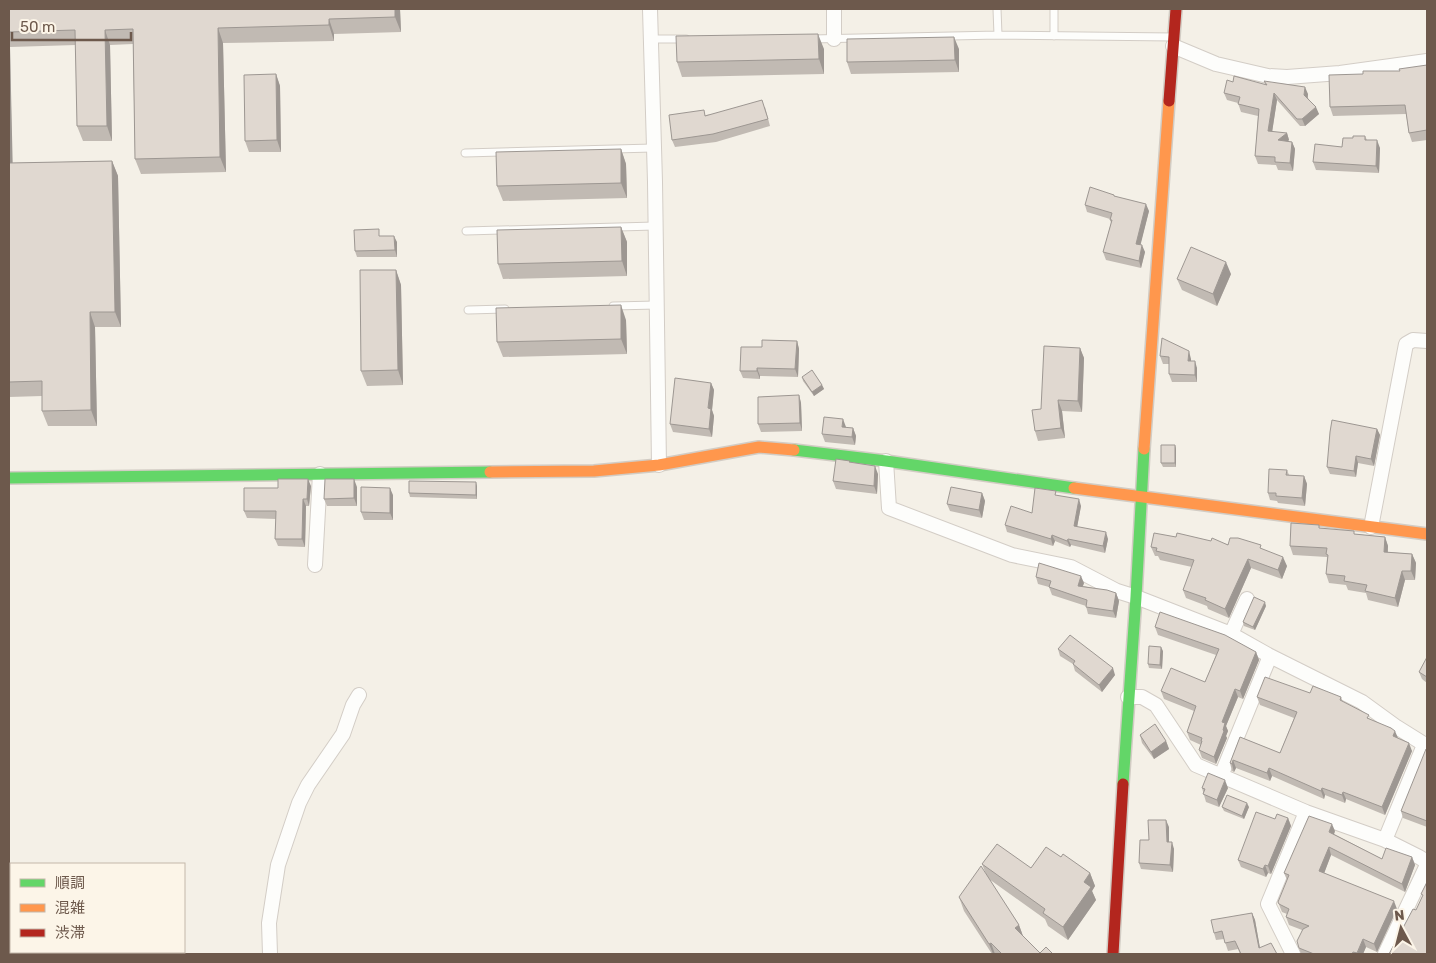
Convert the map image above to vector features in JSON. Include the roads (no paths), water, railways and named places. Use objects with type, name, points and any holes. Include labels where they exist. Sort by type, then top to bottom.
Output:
[{"type":"street","points":[[650,9],[659,465]]},
{"type":"street","points":[[834,9],[834,39]]},
{"type":"street","points":[[1113,954],[1128,697],[1136,597],[1140,498],[1176,9]]},
{"type":"street","points":[[1173,41],[1216,64],[1268,76],[1287,77],[1340,73],[1427,61]]},
{"type":"street","points":[[1371,527],[1406,344],[1412,340],[1427,341]]},
{"type":"street","points":[[9,478],[594,470],[659,465],[759,447],[886,461],[1140,498],[1427,534]]},
{"type":"street","points":[[886,461],[890,508],[1012,555],[1071,567],[1117,591],[1231,634],[1270,656],[1362,702],[1426,745],[1385,840]]},
{"type":"street","points":[[315,565],[320,474]]},
{"type":"street","points":[[1231,634],[1247,599]]},
{"type":"street","points":[[1221,776],[1270,656]]},
{"type":"street","points":[[270,954],[269,923],[278,865],[299,803],[308,785],[343,734],[353,705],[359,695]]},
{"type":"street","points":[[1128,697],[1142,697],[1156,705],[1196,765],[1306,812],[1385,840],[1419,857],[1427,864],[1385,954]]},
{"type":"street","points":[[1293,954],[1268,904],[1306,812]]},
{"type":"lane","points":[[998,9],[998,35]]},
{"type":"lane","points":[[1054,9],[1054,36]]},
{"type":"lane","points":[[805,39],[998,35],[1173,41]]},
{"type":"lane","points":[[651,39],[689,39]]},
{"type":"lane","points":[[466,153],[653,148]]},
{"type":"lane","points":[[466,231],[655,226]]},
{"type":"lane","points":[[609,306],[657,305]]},
{"type":"lane","points":[[468,310],[515,309]]}]
